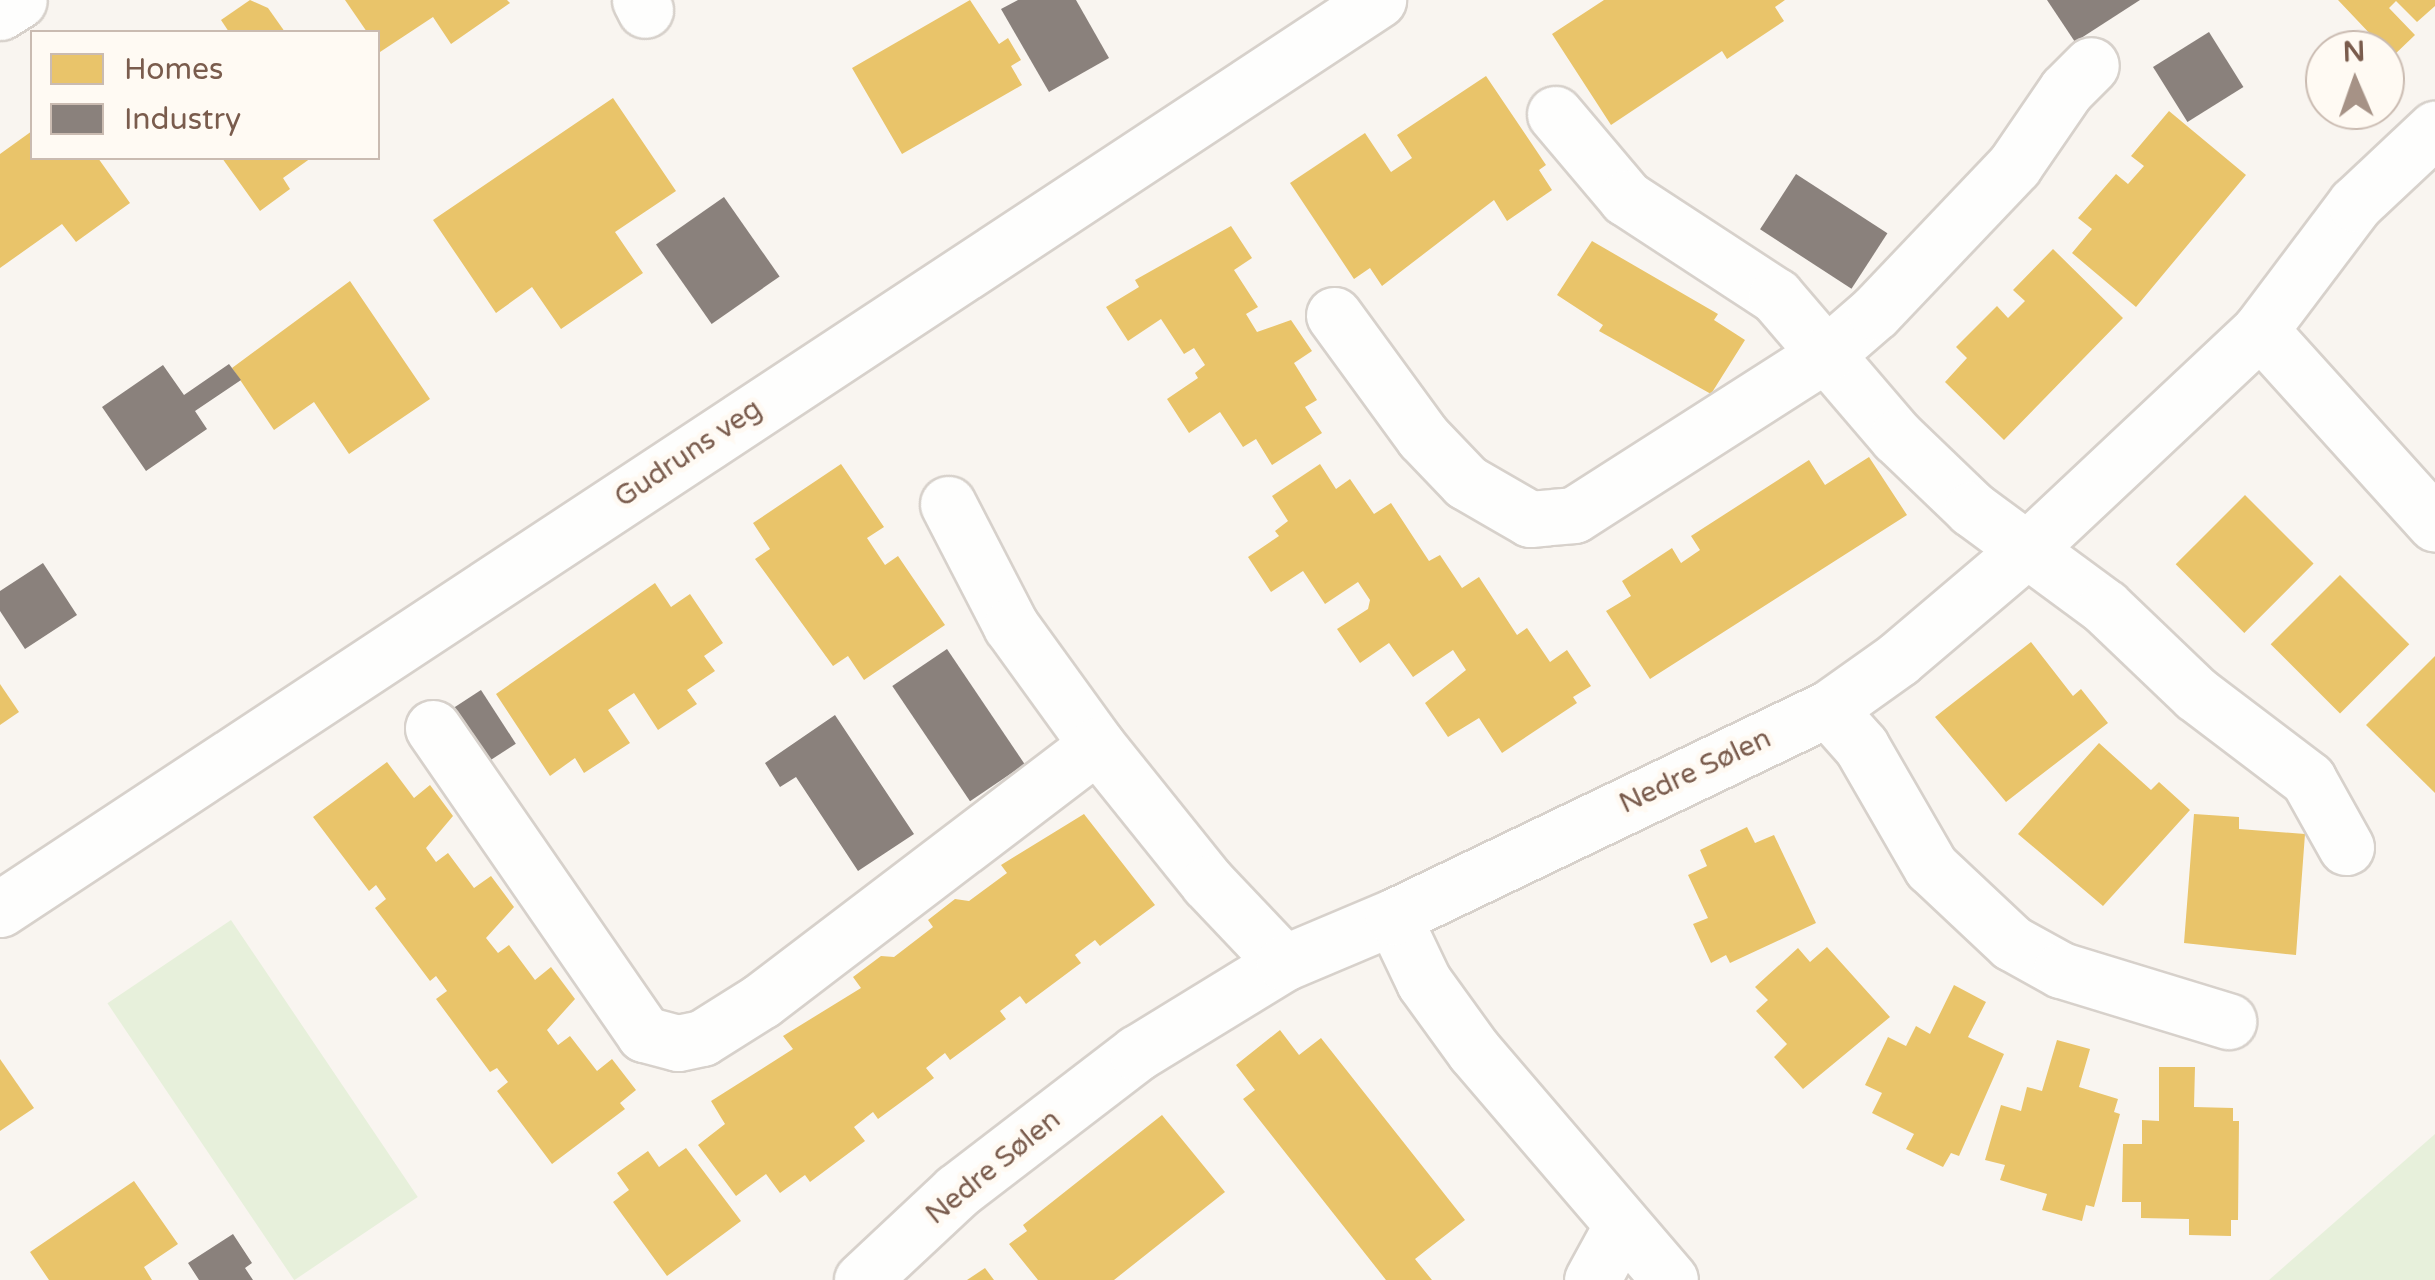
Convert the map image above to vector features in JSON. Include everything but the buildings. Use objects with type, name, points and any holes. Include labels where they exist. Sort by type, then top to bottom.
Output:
[{"type":"street","points":[[0,12],[18,0]]},
{"type":"street","name":"Gudruns veg","points":[[0,909],[1378,0]]},
{"type":"street","points":[[1334,314],[1434,449],[1489,499],[1530,519],[1574,516],[1829,352],[1954,233],[2092,65]]},
{"type":"street","points":[[1555,114],[1626,198],[1776,296],[1829,352],[1896,437],[2024,552],[2105,607],[2196,694],[2308,779],[2346,847]]},
{"type":"street","name":"Nedre Sølen","points":[[862,1280],[957,1192],[1136,1053],[1284,963],[1393,917],[1828,709],[2024,552],[2260,330],[2355,204],[2435,130]]},
{"type":"street","points":[[2260,330],[2435,524]]},
{"type":"street","points":[[948,504],[1010,626],[1097,745],[1208,883],[1284,963]]},
{"type":"street","points":[[1828,709],[1861,746],[1930,867],[2012,943],[2061,970],[2228,1021]]},
{"type":"street","points":[[433,728],[644,1034],[678,1043],[702,1038],[761,1000],[1097,745]]},
{"type":"street","points":[[1393,917],[1424,982],[1474,1051],[1670,1280]]},
{"type":"street","points":[[1592,1280],[1622,1225]]},
{"type":"green space","points":[[231,920],[418,1197],[294,1280],[107,1003]]},
{"type":"green space","points":[[2435,1134],[2435,1280],[2269,1280]]}]
